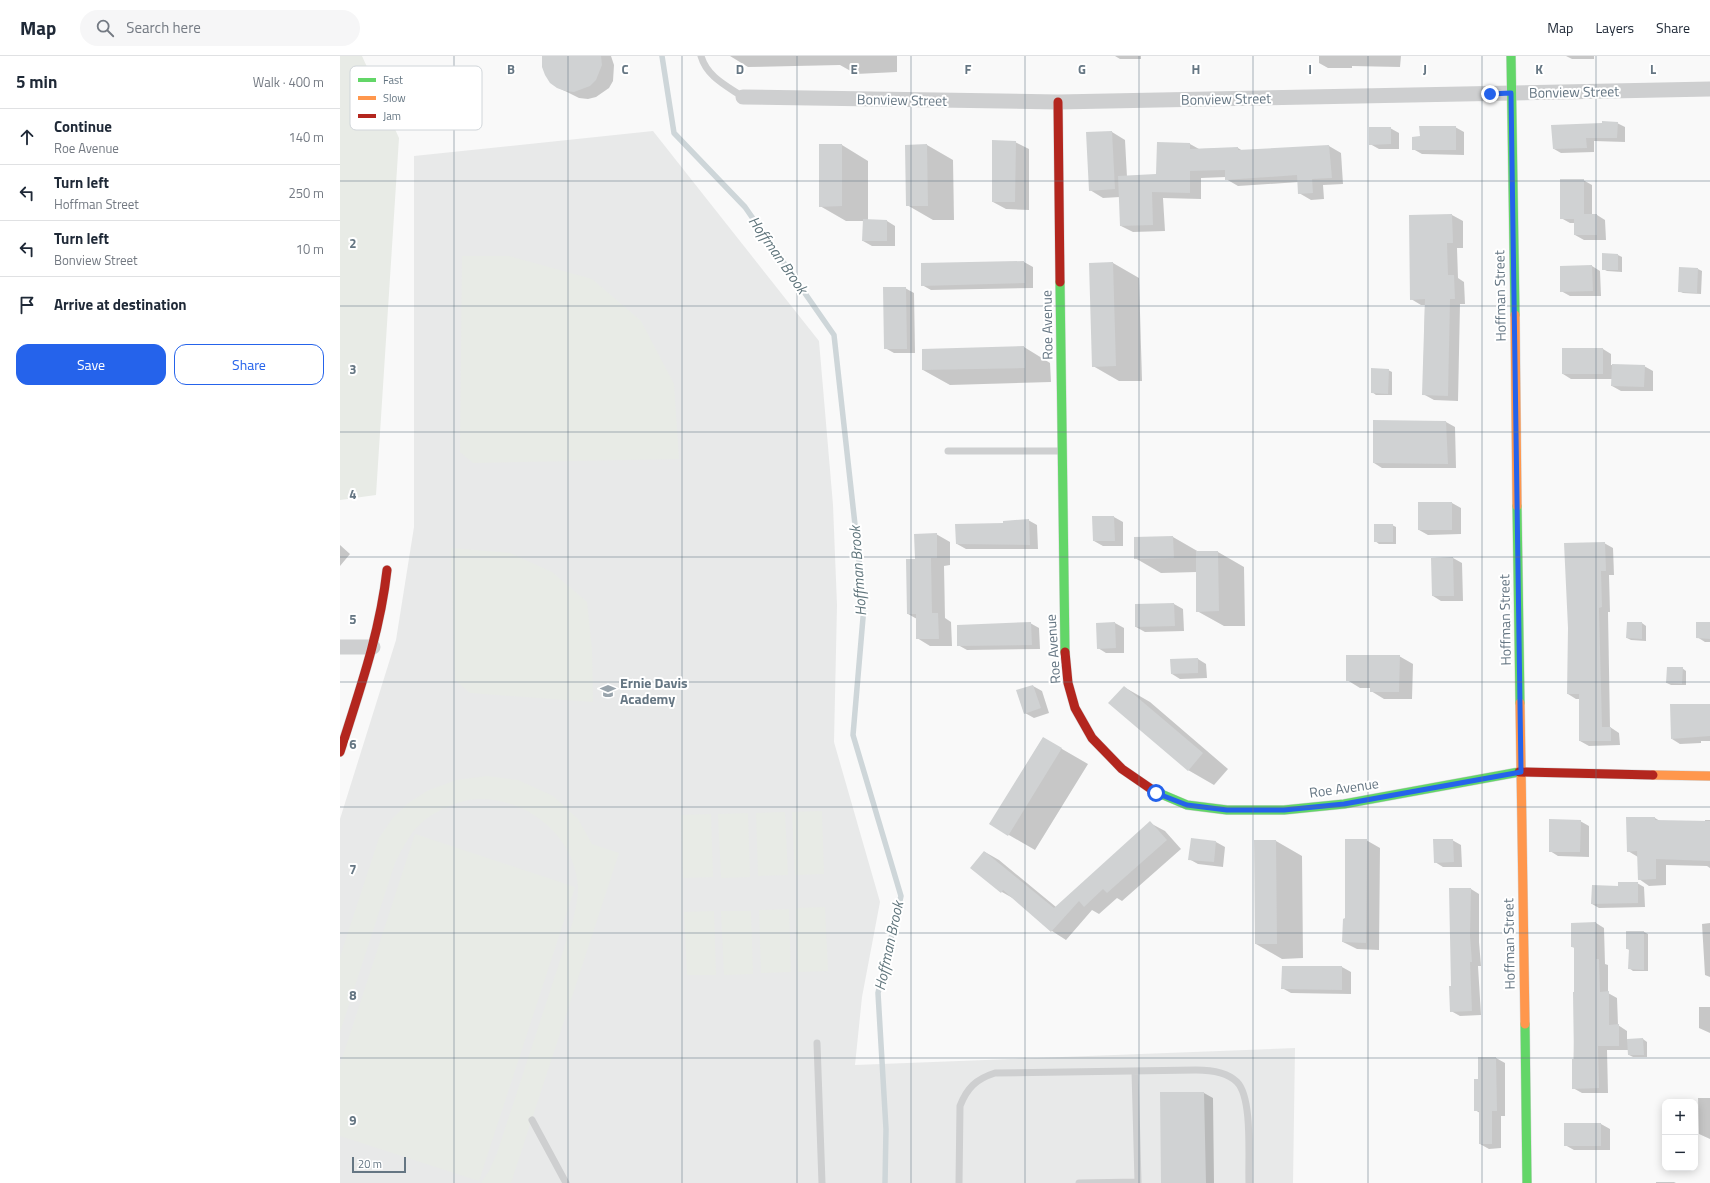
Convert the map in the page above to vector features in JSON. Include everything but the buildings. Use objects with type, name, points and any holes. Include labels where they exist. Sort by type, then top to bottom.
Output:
[{"type":"street","name":"Hoffman Street","points":[[1511,56],[1527,1183]]},
{"type":"street","name":"Bonview Street","points":[[743,98],[1058,102],[1710,89]]},
{"type":"street","name":"Roe Avenue","points":[[1058,102],[1065,663],[1068,683],[1076,708],[1092,738],[1122,769],[1156,793],[1187,805],[1227,810],[1284,810],[1344,804],[1521,772],[1710,776]]},
{"type":"street","points":[[340,752],[373,647],[385,596],[387,570]]},
{"type":"street","points":[[340,647],[373,647]]},
{"type":"lane","points":[[701,56],[706,68],[714,78],[743,98]]},
{"type":"lane","points":[[948,451],[1062,451]]},
{"type":"lane","points":[[817,1043],[822,1183]]},
{"type":"lane","points":[[959,1183],[960,1106],[968,1090],[982,1077],[995,1073],[1209,1070],[1224,1074],[1237,1082],[1243,1091],[1247,1104],[1249,1183]]},
{"type":"lane","points":[[1079,1183],[1138,1182],[1135,1071]]},
{"type":"lane","points":[[532,1120],[566,1183]]},
{"type":"shaded area","points":[[340,56],[362,56],[367,66],[350,66],[350,130],[395,130],[399,138],[376,495],[340,500]]},
{"type":"shaded area","name":"Ernie Davis Academy","points":[[653,131],[819,341],[833,505],[837,605],[834,742],[880,902],[862,997],[855,1065],[1295,1048],[1293,1183],[340,1183],[340,819],[396,640],[414,527],[414,156]]},
{"type":"shaded area","points":[[462,256],[509,256],[592,279],[641,321],[674,384],[679,459],[473,463],[460,452]]},
{"type":"shaded area","points":[[451,548],[510,553],[552,572],[587,602],[592,649],[593,702],[470,693],[455,680]]},
{"type":"shaded area","points":[[487,776],[518,780],[553,796],[578,819],[592,844],[619,853],[511,1183],[481,1183],[489,1171],[497,1153],[573,921],[578,897],[575,869],[568,852],[558,837],[546,824],[530,813],[514,805],[496,800],[477,799],[463,801],[431,815],[416,828],[408,839],[395,863],[340,1032],[340,957],[379,838],[392,819],[407,804],[427,791],[456,780]]},
{"type":"shaded area","points":[[822,811],[824,874],[795,875],[792,812]]},
{"type":"shaded area","points":[[785,812],[788,875],[758,876],[756,813]]},
{"type":"shaded area","points":[[748,813],[750,877],[721,878],[718,814]]},
{"type":"shaded area","points":[[711,814],[713,877],[683,878],[681,815]]},
{"type":"shaded area","points":[[415,834],[575,887],[479,1181],[340,1136],[340,1065]]},
{"type":"shaded area","points":[[825,907],[828,971],[798,972],[796,908]]},
{"type":"shaded area","points":[[789,909],[791,972],[761,973],[759,910]]},
{"type":"shaded area","points":[[714,911],[716,975],[687,975],[684,912]]},
{"type":"shaded area","points":[[721,911],[751,911],[753,974],[724,975]]},
{"type":"waterway","name":"Hoffman Brook","points":[[662,56],[674,133],[745,207],[834,335],[864,606],[853,735],[901,896],[878,993],[886,1129],[885,1183]]},
{"type":"traffic: fast","points":[[1511,56],[1515,315]]},
{"type":"traffic: fast","points":[[1060,282],[1065,652]]},
{"type":"traffic: fast","points":[[1517,506],[1520,703]]},
{"type":"traffic: fast","points":[[1154,791],[1187,805],[1227,810],[1284,810],[1344,804],[1519,772]]},
{"type":"traffic: fast","points":[[1525,1024],[1527,1183]]},
{"type":"traffic: slow","points":[[1515,315],[1517,506]]},
{"type":"traffic: slow","points":[[1520,703],[1525,1024]]},
{"type":"traffic: slow","points":[[1653,775],[1710,776]]},
{"type":"traffic: jam","points":[[1058,102],[1060,282]]},
{"type":"traffic: jam","points":[[340,752],[374,639],[384,593],[387,570]]},
{"type":"traffic: jam","points":[[1065,652],[1068,683],[1075,708],[1092,738],[1122,769],[1154,791]]},
{"type":"traffic: jam","points":[[1519,772],[1653,775]]},
{"type":"place","name":"Ernie Davis Academy","points":[[608,691]]},
{"type":"route","points":[[1156,793],[1187,805],[1227,810],[1284,810],[1344,804],[1521,772],[1511,93],[1490,94]]}]
